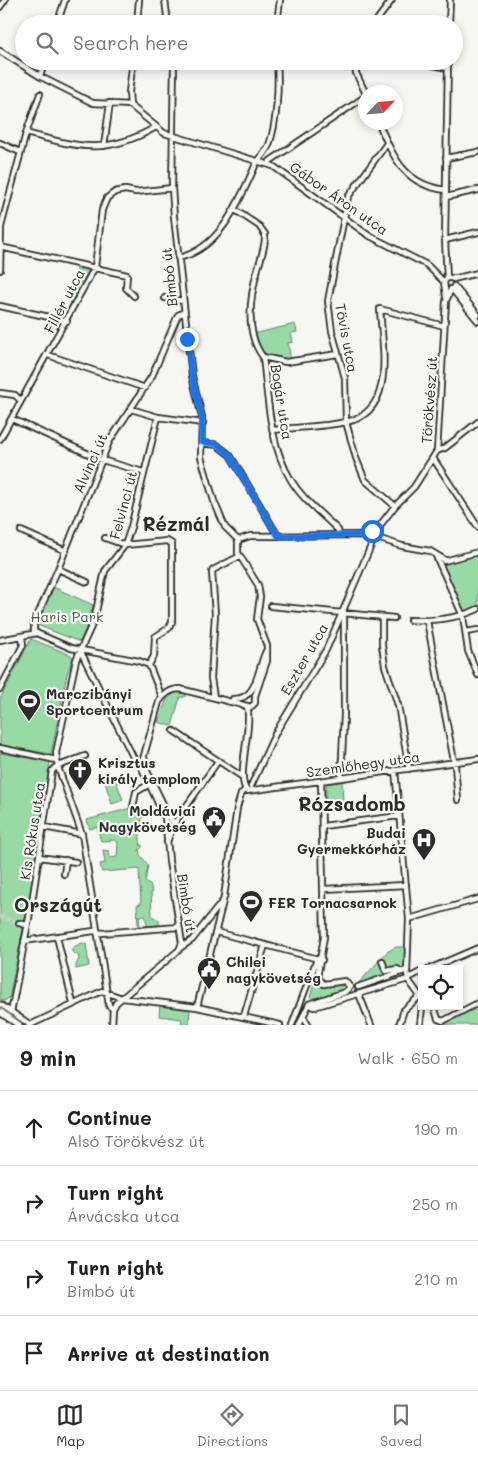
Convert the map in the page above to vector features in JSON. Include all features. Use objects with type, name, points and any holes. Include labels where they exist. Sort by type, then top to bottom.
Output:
[{"type":"main road","points":[[0,1005],[30,1025]]},
{"type":"main road","points":[[0,1012],[19,1025]]},
{"type":"street","points":[[0,7],[5,0]]},
{"type":"street","points":[[60,15],[65,0]]},
{"type":"street","points":[[138,15],[139,0]]},
{"type":"street","points":[[165,0],[167,15]]},
{"type":"street","points":[[278,15],[280,0]]},
{"type":"street","points":[[381,15],[392,0]]},
{"type":"street","points":[[449,15],[450,0]]},
{"type":"street","points":[[0,51],[15,60]]},
{"type":"street","points":[[30,70],[93,103],[130,105],[129,92],[132,70]]},
{"type":"street","points":[[40,76],[42,70]]},
{"type":"street","name":"Bimbó út","points":[[174,70],[172,188],[192,376],[203,423],[201,457],[214,501],[225,527],[238,540]]},
{"type":"street","points":[[178,258],[194,252],[205,245],[234,210],[266,149],[277,93],[277,70]]},
{"type":"street","points":[[356,70],[361,85]]},
{"type":"street","points":[[446,303],[448,280],[445,240],[447,70]]},
{"type":"street","points":[[0,268],[1,227],[20,152],[40,94]]},
{"type":"street","points":[[270,161],[358,100]]},
{"type":"street","points":[[104,146],[110,103]]},
{"type":"street","name":"Gábor Áron utca","points":[[130,105],[156,127],[174,136],[274,166],[374,238],[448,280]]},
{"type":"street","points":[[26,133],[76,145],[104,146],[123,143],[156,127]]},
{"type":"street","points":[[382,130],[395,159],[418,182],[425,187],[446,190]]},
{"type":"street","name":"Tövis utca","points":[[387,142],[353,188],[343,215],[328,293],[332,331],[344,378],[346,422],[362,475],[395,506]]},
{"type":"street","points":[[0,143],[20,152]]},
{"type":"street","points":[[266,149],[274,166]]},
{"type":"street","points":[[446,158],[478,152]]},
{"type":"street","name":"Fillér utca","points":[[0,439],[95,267],[102,210],[110,194],[125,190],[136,192],[172,188]]},
{"type":"street","points":[[446,197],[478,190]]},
{"type":"street","name":"Bogár utca","points":[[234,210],[259,226],[265,234],[252,297],[250,322],[258,351],[263,357],[273,430],[290,480],[338,530],[339,535]]},
{"type":"street","points":[[445,240],[478,232]]},
{"type":"street","points":[[0,246],[127,275],[126,288],[134,296]]},
{"type":"street","points":[[434,271],[442,270],[446,263]]},
{"type":"street","points":[[448,280],[478,273]]},
{"type":"street","points":[[448,280],[478,321]]},
{"type":"street","points":[[448,280],[452,288],[478,315]]},
{"type":"street","name":"Törökvész út","points":[[374,538],[395,506],[414,487],[437,451],[446,303],[452,288]]},
{"type":"street","points":[[446,303],[451,296],[459,296]]},
{"type":"street","points":[[164,298],[183,301]]},
{"type":"street","points":[[0,306],[67,320]]},
{"type":"street","points":[[273,430],[346,422],[367,412],[379,396],[383,375],[380,309],[444,326]]},
{"type":"street","name":"Alvinci út","points":[[34,632],[34,623],[66,551],[109,442],[157,366],[178,315],[184,312]]},
{"type":"street","points":[[263,357],[286,362],[338,354]]},
{"type":"street","points":[[48,355],[144,388]]},
{"type":"street","points":[[0,393],[15,396],[21,402]]},
{"type":"street","points":[[131,409],[158,417],[203,423]]},
{"type":"street","name":"Felvinci út","points":[[56,760],[69,690],[80,650],[94,620],[105,571],[125,545],[158,417]]},
{"type":"street","points":[[12,420],[102,460],[143,472]]},
{"type":"street","points":[[437,451],[445,448],[478,423]]},
{"type":"street","points":[[202,442],[217,444],[230,455],[278,536]]},
{"type":"street","points":[[433,458],[478,527]]},
{"type":"street","name":"Törökvész út","points":[[358,535],[371,531],[382,524]]},
{"type":"street","points":[[21,531],[66,551]]},
{"type":"street","points":[[371,531],[374,538]]},
{"type":"street","points":[[371,531],[374,538]]},
{"type":"street","points":[[149,665],[162,697],[168,692],[177,689],[228,699],[248,706],[255,702],[254,699],[267,661],[267,650],[266,641],[258,619],[260,596],[258,585],[240,556],[237,548],[238,540],[250,536],[358,535],[430,552],[445,560]]},
{"type":"street","points":[[106,538],[125,545],[166,541],[172,547],[172,622],[169,628],[155,637],[154,656],[149,665]]},
{"type":"street","name":"Eszter utca","points":[[251,788],[276,732],[326,650],[344,612],[374,538]]},
{"type":"street","points":[[440,566],[445,560],[478,552]]},
{"type":"street","points":[[214,697],[211,678],[215,614],[212,572],[240,556]]},
{"type":"street","points":[[436,556],[464,616],[470,657],[478,675]]},
{"type":"street","points":[[58,569],[87,582]]},
{"type":"street","points":[[271,606],[394,618]]},
{"type":"street","points":[[410,620],[427,621],[464,616],[478,609]]},
{"type":"street","points":[[341,778],[344,715],[344,612]]},
{"type":"street","points":[[382,617],[385,666],[398,705],[409,769]]},
{"type":"street","points":[[427,621],[454,762],[458,800]]},
{"type":"street","points":[[466,632],[478,630]]},
{"type":"street","points":[[0,640],[22,637],[34,632],[80,650],[149,665]]},
{"type":"street","points":[[0,689],[23,645],[22,637]]},
{"type":"street","points":[[80,650],[136,763],[143,766]]},
{"type":"street","points":[[246,697],[253,688],[267,650]]},
{"type":"street","name":"Bimbó út","points":[[162,697],[143,766],[148,785],[163,816]]},
{"type":"street","points":[[197,1007],[216,932],[237,808],[245,787],[241,776],[249,716],[246,697]]},
{"type":"street","points":[[228,699],[246,697],[254,699]]},
{"type":"street","points":[[174,731],[241,776]]},
{"type":"street","points":[[0,748],[56,760],[82,834],[108,1006],[113,1009],[112,1025]]},
{"type":"street","points":[[58,767],[85,756]]},
{"type":"street","name":"Szemlőhegy utca","points":[[245,787],[321,782],[478,759]]},
{"type":"street","points":[[166,842],[174,824],[218,761]]},
{"type":"street","name":"Bimbó út","points":[[113,1009],[122,998],[180,948],[181,939],[166,842],[164,808],[143,766]]},
{"type":"street","name":"Kis Rókus utca","points":[[10,1019],[39,857],[52,771],[58,767]]},
{"type":"street","points":[[395,770],[410,919],[404,971],[418,993]]},
{"type":"street","points":[[299,1025],[309,1004],[345,992],[350,988],[345,981],[321,984],[317,978],[324,889],[321,782]]},
{"type":"street","points":[[133,807],[136,792],[148,785]]},
{"type":"street","points":[[164,808],[174,824]]},
{"type":"street","points":[[322,826],[400,816]]},
{"type":"street","points":[[44,827],[82,834]]},
{"type":"street","points":[[39,857],[76,862]]},
{"type":"street","points":[[64,874],[66,860]]},
{"type":"street","points":[[324,889],[406,884]]},
{"type":"street","points":[[410,919],[478,899]]},
{"type":"street","points":[[180,948],[192,940],[222,902]]},
{"type":"street","points":[[19,923],[27,925]]},
{"type":"street","points":[[24,941],[97,932],[179,927]]},
{"type":"street","points":[[216,932],[319,959]]},
{"type":"street","points":[[57,937],[73,1003]]},
{"type":"street","points":[[181,939],[188,941]]},
{"type":"street","points":[[244,1016],[265,946]]},
{"type":"street","points":[[438,965],[478,948]]},
{"type":"street","points":[[292,1025],[319,959]]},
{"type":"street","points":[[382,961],[386,971],[397,969],[404,971]]},
{"type":"street","points":[[358,987],[404,971]]},
{"type":"street","points":[[301,1001],[306,999],[314,1007],[418,973]]},
{"type":"street","points":[[30,1025],[100,991],[122,998],[197,1007],[280,1025]]},
{"type":"street","points":[[359,994],[371,1025]]},
{"type":"street","points":[[398,1025],[404,1010],[418,1000]]},
{"type":"street","points":[[435,1010],[438,1019],[443,1022],[478,1003]]},
{"type":"street","points":[[420,1025],[422,1010]]},
{"type":"street","points":[[303,1016],[308,1025]]},
{"type":"green space","points":[[78,263],[90,266],[92,270],[76,297],[73,307],[70,306]]},
{"type":"green space","points":[[295,324],[297,332],[291,333],[293,342],[288,343],[291,361],[263,357],[253,334]]},
{"type":"green space","points":[[478,552],[478,609],[463,616],[441,566],[443,563]]},
{"type":"green space","name":"Haris Park","points":[[53,587],[93,605],[80,642],[37,625]]},
{"type":"green space","name":"Marczibányi Sportcentrum","points":[[31,639],[71,655],[73,658],[67,674],[51,754],[0,745],[0,699]]},
{"type":"green space","points":[[176,692],[186,693],[185,697],[180,697],[172,726],[158,722],[167,699]]},
{"type":"green space","points":[[0,753],[50,761],[33,880],[9,998],[4,1001],[0,999]]},
{"type":"green space","points":[[114,775],[123,800],[112,804],[104,779]]},
{"type":"green space","points":[[342,781],[343,803],[326,804],[326,784]]},
{"type":"green space","points":[[131,808],[142,814],[140,838],[141,846],[143,846],[139,850],[140,855],[148,865],[145,882],[151,886],[152,916],[159,920],[159,926],[148,927],[145,916],[139,916],[140,926],[147,926],[138,928],[137,905],[141,904],[139,869],[102,872],[100,864],[105,863],[103,850],[109,851],[110,858],[117,857],[118,842],[114,840],[101,841],[97,827],[90,829],[87,820]]},
{"type":"green space","points":[[82,943],[86,944],[89,966],[76,969],[79,959],[78,955],[72,952],[72,948]]},
{"type":"green space","points":[[396,947],[405,947],[404,977],[355,992],[354,988],[387,952]]},
{"type":"green space","points":[[345,983],[346,988],[313,999],[310,997],[314,984],[321,987]]},
{"type":"green space","points":[[160,1005],[190,1009],[189,1025],[181,1025],[182,1019],[159,1016]]},
{"type":"green space","points":[[478,1005],[478,1025],[441,1025],[443,1023]]},
{"type":"tunnel","points":[[0,916],[19,923]]},
{"type":"tram line","points":[[0,1007],[26,1025]]},
{"type":"place","name":"Marczibányi Sportcentrum","points":[[29,722]]},
{"type":"place","name":"Krisztus király templom","points":[[80,791]]},
{"type":"place","name":"Moldáviai Nagykövetség","points":[[214,839]]},
{"type":"place","name":"Budai Gyermekkórház","points":[[424,861]]},
{"type":"place","name":"FER Tornacsarnok","points":[[251,923]]},
{"type":"place","name":"Chilei nagykövetség","points":[[209,990]]},
{"type":"district","name":"Rézmál","points":[[176,523]]},
{"type":"district","name":"Rózsadomb","points":[[352,803]]},
{"type":"district","name":"Országút","points":[[58,904]]},
{"type":"route","points":[[187,339],[192,376],[202,416],[202,442],[217,444],[230,455],[278,536],[358,535],[372,531]]}]
